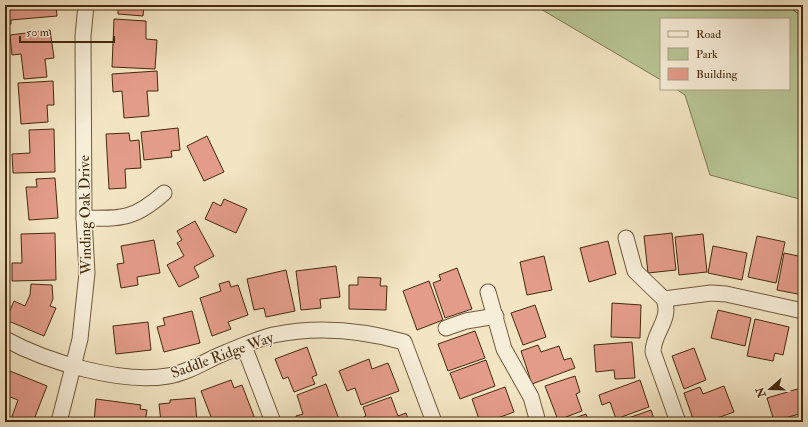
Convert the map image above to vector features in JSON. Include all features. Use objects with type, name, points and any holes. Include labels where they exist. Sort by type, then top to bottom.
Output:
[{"type":"street","name":"Winding Oak Drive","points":[[60,422],[74,366],[83,318],[87,273],[84,218],[83,36],[86,5]]},
{"type":"street","points":[[800,5],[803,8]]},
{"type":"street","points":[[84,218],[113,219],[132,216],[147,209],[164,194]]},
{"type":"street","points":[[626,238],[635,270],[664,299],[666,319],[653,344],[654,352],[678,422]]},
{"type":"street","points":[[488,292],[496,316],[504,349],[531,397],[538,422]]},
{"type":"street","points":[[664,299],[711,293],[726,294],[803,311]]},
{"type":"street","points":[[446,328],[466,321],[496,316]]},
{"type":"street","name":"Saddle Ridge Way","points":[[5,339],[57,361],[99,373],[122,376],[169,376],[271,336],[316,330],[380,335],[404,342],[434,422]]},
{"type":"street","points":[[244,346],[273,422]]},
{"type":"green space","points":[[534,5],[803,5],[803,200],[710,175],[685,95],[678,90],[790,90],[790,18],[660,18],[660,79]]},
{"type":"building","points":[[5,5],[56,5],[57,16],[11,20],[11,24],[5,24]]},
{"type":"building","points":[[118,5],[144,5],[143,16],[118,14]]},
{"type":"building","points":[[114,19],[146,21],[146,39],[157,40],[155,69],[112,67]]},
{"type":"building","points":[[50,30],[54,58],[45,59],[47,77],[24,79],[21,54],[12,55],[10,35]]},
{"type":"building","points":[[157,71],[158,91],[147,91],[149,116],[124,118],[122,91],[113,92],[112,74]]},
{"type":"building","points":[[53,81],[54,105],[47,105],[48,122],[21,124],[18,83]]},
{"type":"building","points":[[178,128],[180,150],[171,151],[172,157],[144,160],[141,132]]},
{"type":"building","points":[[54,129],[55,172],[13,173],[12,154],[30,153],[29,130]]},
{"type":"building","points":[[129,133],[130,141],[139,140],[141,168],[125,169],[126,188],[109,189],[106,134]]},
{"type":"building","points":[[207,136],[224,172],[204,181],[187,146]]},
{"type":"building","points":[[55,178],[58,218],[29,220],[26,187],[37,187],[36,179]]},
{"type":"building","points":[[224,199],[247,209],[236,233],[205,219],[213,202],[221,206]]},
{"type":"building","points":[[195,221],[214,256],[194,267],[199,277],[179,287],[167,265],[184,256],[177,243],[182,240],[177,231]]},
{"type":"building","points":[[55,233],[56,280],[12,281],[12,263],[22,263],[21,234]]},
{"type":"building","points":[[672,233],[676,270],[648,273],[644,236]]},
{"type":"building","points":[[703,234],[707,272],[679,275],[675,237]]},
{"type":"building","points":[[757,236],[785,242],[776,283],[748,277]]},
{"type":"building","points":[[154,240],[160,273],[137,277],[138,285],[121,288],[117,264],[124,263],[121,246]]},
{"type":"building","points":[[608,241],[616,274],[589,282],[580,248]]},
{"type":"building","points":[[713,246],[747,253],[742,280],[708,273]]},
{"type":"building","points":[[784,253],[803,257],[803,295],[777,290]]},
{"type":"building","points":[[544,256],[552,290],[527,295],[520,262]]},
{"type":"building","points":[[336,266],[340,297],[320,299],[321,308],[301,310],[296,271]]},
{"type":"building","points":[[457,268],[472,309],[445,318],[433,283],[441,280],[439,275]]},
{"type":"building","points":[[286,270],[295,311],[266,317],[264,308],[254,310],[247,279]]},
{"type":"building","points":[[358,277],[381,278],[380,286],[387,286],[386,310],[349,309],[349,285],[358,285]]},
{"type":"building","points":[[229,281],[231,287],[238,285],[248,315],[228,322],[231,329],[212,336],[200,298],[221,291],[219,284]]},
{"type":"building","points":[[429,281],[443,320],[417,330],[403,291]]},
{"type":"building","points":[[31,284],[52,285],[53,299],[50,306],[56,308],[44,336],[6,320],[14,301],[25,306],[30,295]]},
{"type":"building","points":[[612,303],[641,305],[640,338],[611,337]]},
{"type":"building","points":[[535,305],[546,337],[523,345],[511,313]]},
{"type":"building","points":[[718,310],[751,318],[745,346],[711,338]]},
{"type":"building","points":[[192,311],[200,343],[164,352],[157,327],[165,325],[163,318]]},
{"type":"building","points":[[755,319],[789,327],[783,355],[775,353],[773,361],[747,356]]},
{"type":"building","points":[[148,322],[151,350],[116,354],[113,326]]},
{"type":"building","points":[[475,331],[485,358],[448,371],[438,344]]},
{"type":"building","points":[[632,342],[635,378],[615,379],[614,370],[596,372],[594,345]]},
{"type":"building","points":[[538,345],[541,352],[559,346],[564,360],[571,358],[575,368],[532,384],[521,351]]},
{"type":"building","points":[[307,347],[317,375],[312,377],[315,384],[294,392],[288,377],[283,379],[275,359]]},
{"type":"building","points":[[694,348],[706,380],[684,389],[672,356]]},
{"type":"building","points":[[369,359],[372,369],[388,363],[399,391],[361,405],[355,388],[347,391],[339,371]]},
{"type":"building","points":[[486,360],[495,386],[460,399],[450,373]]},
{"type":"building","points":[[5,369],[47,386],[33,422],[10,422],[18,400],[5,395]]},
{"type":"building","points":[[575,376],[580,392],[576,394],[582,411],[558,420],[545,386]]},
{"type":"building","points":[[231,380],[234,388],[242,385],[255,419],[245,422],[213,422],[201,391]]},
{"type":"building","points":[[640,380],[649,407],[616,419],[610,402],[602,405],[599,395]]},
{"type":"building","points":[[326,384],[340,422],[298,422],[296,416],[303,414],[297,395]]},
{"type":"building","points":[[724,386],[734,412],[706,422],[694,422],[684,393],[700,387],[703,394]]},
{"type":"building","points":[[505,387],[514,412],[487,422],[480,422],[472,399]]},
{"type":"building","points":[[801,388],[803,395],[803,413],[774,421],[767,398]]},
{"type":"building","points":[[391,397],[398,416],[406,413],[409,422],[361,422],[359,419],[366,416],[363,407]]},
{"type":"building","points":[[195,398],[197,422],[161,422],[159,404],[170,403],[170,400]]},
{"type":"building","points":[[96,399],[141,405],[140,409],[147,410],[145,422],[94,422]]},
{"type":"building","points":[[651,410],[655,422],[617,422]]},
{"type":"building","points":[[586,414],[589,422],[563,422]]},
{"type":"building","points":[[509,418],[511,422],[498,422]]}]
